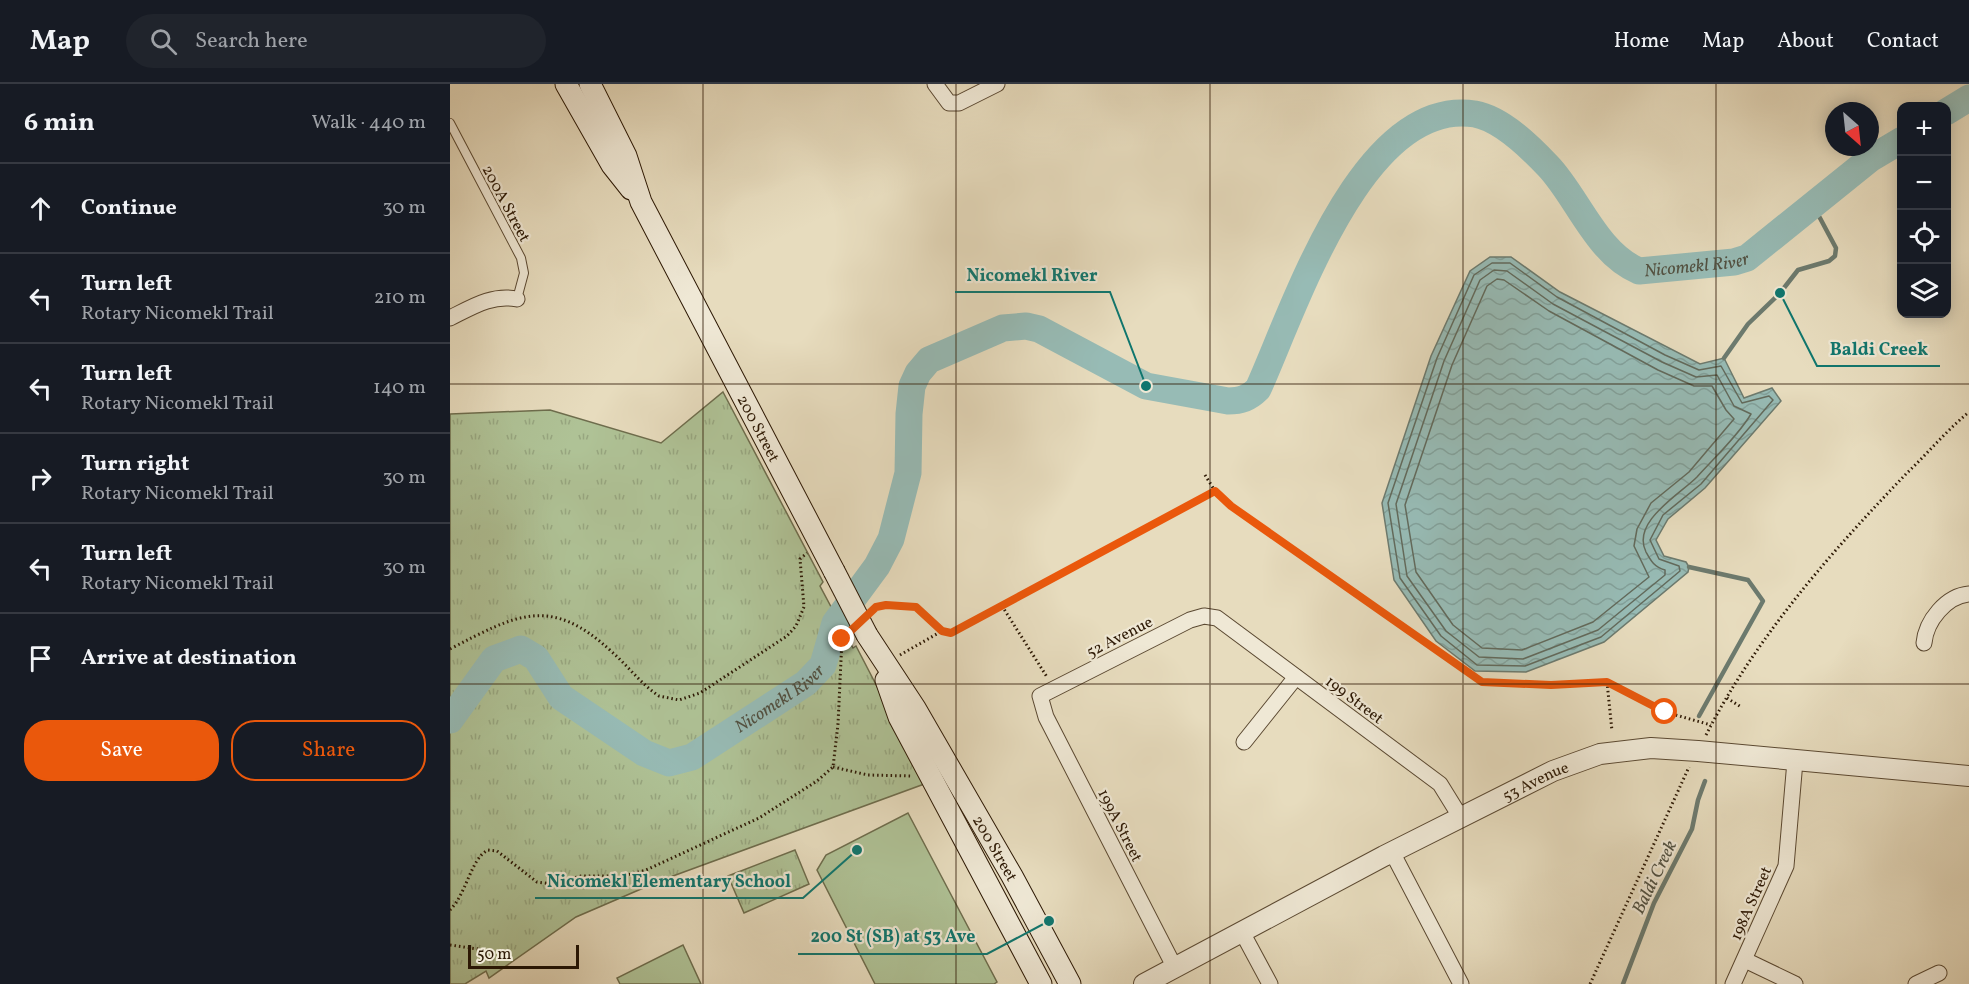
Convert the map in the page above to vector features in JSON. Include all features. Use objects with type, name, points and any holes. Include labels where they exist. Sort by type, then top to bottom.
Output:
[{"type":"main road","name":"200 Street","points":[[566,84],[612,165],[641,202]]},
{"type":"main road","name":"200 Street","points":[[590,84],[626,156],[641,202],[866,634],[899,717],[1041,984]]},
{"type":"main road","name":"200 Street","points":[[866,634],[915,708],[1012,876],[1070,984]]},
{"type":"street","points":[[935,84],[949,103],[958,103],[997,84]]},
{"type":"street","points":[[450,318],[492,299],[504,296],[517,299]]},
{"type":"street","points":[[1924,643],[1925,634],[1933,618],[1953,599],[1969,594]]},
{"type":"street","name":"52 Avenue","points":[[1041,696],[1190,620],[1204,616],[1217,618]]},
{"type":"street","name":"199 Street","points":[[1217,618],[1440,784],[1461,818]]},
{"type":"street","points":[[1244,742],[1296,677]]},
{"type":"street","name":"199A Street","points":[[1041,696],[1046,717],[1175,968]]},
{"type":"street","name":"53 Avenue","points":[[1144,984],[1392,852],[1568,764],[1618,750],[1662,748],[1969,776]]},
{"type":"street","name":"198A Street","points":[[1733,984],[1786,866],[1795,761]]},
{"type":"street","points":[[1392,852],[1461,984]]},
{"type":"street","points":[[1242,932],[1270,984]]},
{"type":"street","points":[[1745,960],[1795,984]]},
{"type":"street","points":[[1916,984],[1939,973]]},
{"type":"lane","name":"200A Street","points":[[450,123],[521,258],[524,273],[517,299]]},
{"type":"path","points":[[1707,733],[1726,698],[1821,567],[1969,412]]},
{"type":"path","points":[[1962,417],[1969,417]]},
{"type":"path","points":[[1205,475],[1215,491],[1231,506],[1482,682],[1551,685],[1607,682],[1665,712],[1711,725]]},
{"type":"path","points":[[450,910],[465,891],[476,861],[488,850],[497,851],[537,882],[544,884],[581,876],[636,874],[759,818],[817,781],[833,767],[838,724],[842,639],[866,634],[881,605],[913,606],[942,631],[951,633],[1215,491]]},
{"type":"path","points":[[450,649],[516,618],[530,615],[550,616],[582,628],[599,640],[659,696],[670,699],[688,698],[775,644],[796,626],[805,600],[800,571],[800,559],[804,554]]},
{"type":"path","points":[[1002,606],[1047,677]]},
{"type":"path","points":[[900,655],[942,631]]},
{"type":"path","points":[[1607,682],[1612,731]]},
{"type":"path","points":[[1726,698],[1741,707]]},
{"type":"path","points":[[833,767],[868,775],[922,776]]},
{"type":"path","points":[[1590,984],[1689,769]]},
{"type":"path","points":[[450,945],[478,949]]},
{"type":"green space","points":[[723,392],[823,582],[820,586],[853,648],[856,646],[927,783],[662,880],[576,917],[489,978],[486,971],[465,984],[450,984],[450,414],[550,410],[661,443]]},
{"type":"green space","points":[[908,813],[997,982],[994,984],[875,984],[817,870],[826,855]]},
{"type":"green space","points":[[795,850],[809,884],[744,913],[728,876]]},
{"type":"green space","points":[[683,945],[701,984],[620,984],[617,978]]},
{"type":"water","points":[[1490,257],[1511,257],[1560,292],[1700,364],[1724,358],[1744,398],[1772,388],[1781,401],[1705,488],[1668,519],[1656,540],[1664,556],[1686,562],[1689,567],[1688,572],[1604,642],[1526,672],[1475,671],[1436,641],[1394,580],[1382,503],[1431,356],[1470,271]]},
{"type":"waterway","name":"Nicomekl River","points":[[1951,109],[1969,98]]},
{"type":"waterway","name":"Nicomekl River","points":[[450,720],[494,659],[521,649],[536,658],[561,697],[644,753],[669,763],[692,757],[806,683],[823,665],[835,623],[877,566],[891,539],[908,473],[912,386],[918,373],[929,360],[1003,328],[1026,326],[1039,329],[1146,386],[1228,401],[1248,397],[1258,389],[1313,263],[1338,215],[1366,172],[1398,138],[1435,117],[1475,114],[1495,122],[1515,135],[1558,178],[1599,238],[1624,263],[1639,271],[1734,262],[1747,258],[1870,159],[1897,143]]},
{"type":"waterway","name":"Baldi Creek","points":[[1724,358],[1748,324],[1780,293],[1798,270],[1829,261],[1835,256],[1836,248],[1813,205]]},
{"type":"waterway","name":"Baldi Creek","points":[[1689,567],[1748,580],[1763,601],[1699,716]]},
{"type":"waterway","name":"Baldi Creek","points":[[1623,984],[1654,903],[1692,829],[1705,781]]},
{"type":"place","name":"Baldi Creek","points":[[1780,293]]},
{"type":"place","name":"Nicomekl River","points":[[1146,386]]},
{"type":"place","name":"Nicomekl Elementary School","points":[[857,850]]},
{"type":"place","name":"200 St (SB) at 53 Ave","points":[[1049,921]]},
{"type":"route","points":[[842,639],[881,605],[919,608],[942,631],[951,633],[1215,491],[1231,506],[1482,682],[1551,685],[1607,682],[1665,712]]}]
